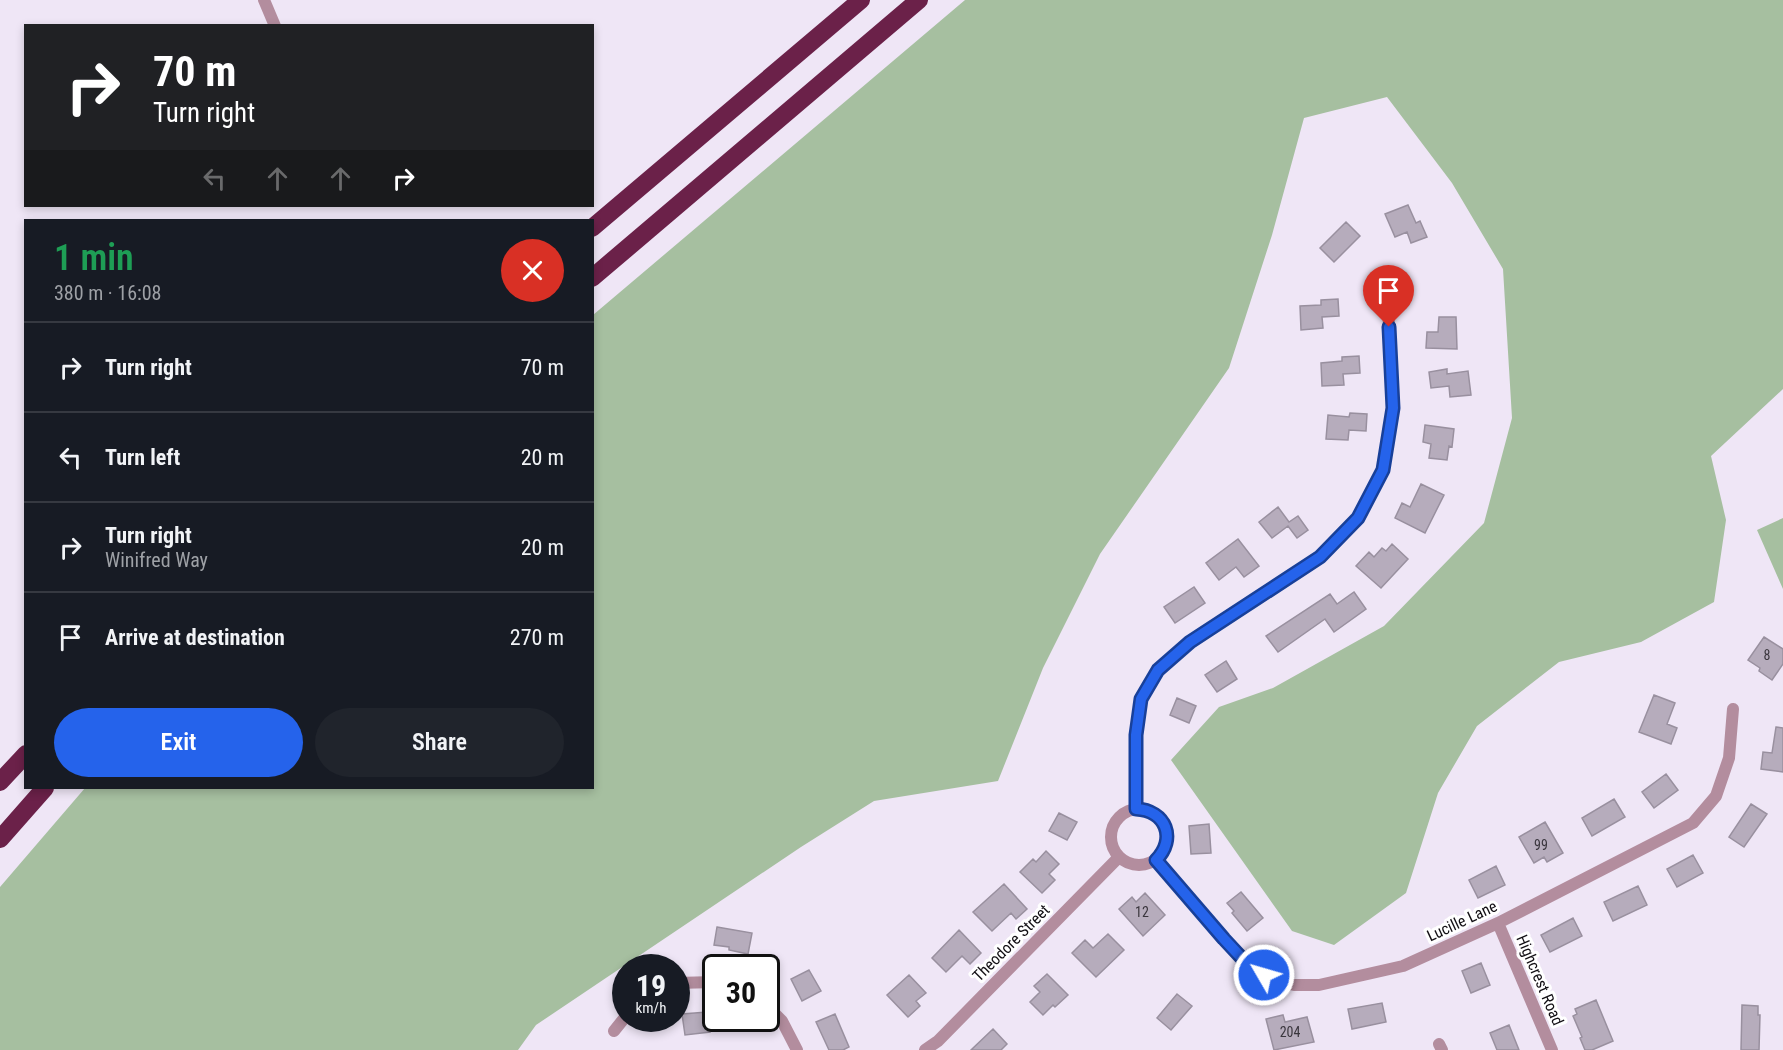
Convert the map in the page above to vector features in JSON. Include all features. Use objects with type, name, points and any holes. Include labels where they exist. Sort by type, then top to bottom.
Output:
[{"type":"highway","points":[[594,226],[861,0]]},
{"type":"highway","points":[[594,276],[919,0]]},
{"type":"highway","points":[[0,782],[24,756]]},
{"type":"highway","points":[[0,839],[44,789]]},
{"type":"street","points":[[264,0],[274,24]]},
{"type":"street","points":[[1136,809],[1136,735],[1139,711],[1141,699],[1158,670],[1190,642],[1320,557],[1358,518],[1383,470],[1393,408],[1387,286]]},
{"type":"street","name":"Lucille Lane","points":[[1156,860],[1251,968],[1276,981],[1294,985],[1319,985],[1403,966],[1498,923],[1693,823],[1716,796],[1729,758],[1733,710]]},
{"type":"street","points":[[1136,809],[1144,809],[1157,815],[1165,827],[1167,841],[1165,848],[1151,863],[1131,864],[1119,857],[1112,843],[1113,828],[1122,815],[1136,809]]},
{"type":"street","name":"Theodore Street","points":[[925,1050],[938,1041],[1119,857]]},
{"type":"street","name":"Highcrest Road","points":[[1498,923],[1552,1050]]},
{"type":"street","points":[[780,1019],[797,1050]]},
{"type":"green space","points":[[965,0],[1783,0],[1783,389],[1711,456],[1726,520],[1714,602],[1641,642],[1559,662],[1477,726],[1438,793],[1406,893],[1334,945],[1292,931],[1171,760],[1219,707],[1273,688],[1384,626],[1484,523],[1512,418],[1503,269],[1452,183],[1387,97],[1304,118],[1272,235],[1229,368],[1100,554],[1043,668],[998,781],[874,801],[642,954],[612,954],[612,974],[536,1025],[518,1050],[0,1050],[0,887],[84,789],[594,789],[594,314]]},
{"type":"green space","points":[[1783,518],[1783,589],[1757,530]]},
{"type":"building","points":[[1408,205],[1416,223],[1420,221],[1427,237],[1411,243],[1407,232],[1395,237],[1385,214]]},
{"type":"building","points":[[1346,222],[1360,236],[1334,262],[1320,248]]},
{"type":"building","points":[[1338,299],[1339,316],[1322,317],[1323,328],[1301,330],[1300,306],[1321,305],[1321,300]]},
{"type":"building","points":[[1439,317],[1456,317],[1457,349],[1426,348],[1427,332],[1438,332]]},
{"type":"building","points":[[1359,356],[1360,373],[1343,374],[1344,385],[1322,386],[1321,363],[1342,361],[1342,357]]},
{"type":"building","points":[[1447,369],[1447,374],[1468,371],[1471,395],[1450,397],[1449,386],[1431,388],[1429,372]]},
{"type":"building","points":[[1350,413],[1367,414],[1366,431],[1349,430],[1348,440],[1326,439],[1328,415],[1349,417]]},
{"type":"building","points":[[1425,425],[1454,429],[1452,447],[1449,446],[1447,460],[1429,458],[1431,444],[1423,442]]},
{"type":"building","points":[[1421,484],[1444,495],[1425,533],[1395,518],[1402,503],[1410,507]]},
{"type":"building","points":[[1278,507],[1289,522],[1298,516],[1308,530],[1297,538],[1288,526],[1272,538],[1259,522]]},
{"type":"building","points":[[1238,539],[1259,566],[1244,577],[1236,567],[1219,580],[1206,563]]},
{"type":"building","points":[[1392,544],[1408,559],[1381,588],[1356,566],[1369,552],[1374,557],[1382,548],[1386,551]]},
{"type":"building","points":[[1194,587],[1205,603],[1175,623],[1164,607]]},
{"type":"building","points":[[1354,592],[1366,609],[1334,632],[1325,619],[1278,652],[1266,636],[1330,594],[1337,604]]},
{"type":"building","points":[[1764,637],[1783,649],[1783,664],[1772,680],[1748,660]]},
{"type":"building","points":[[1226,661],[1237,679],[1217,692],[1205,675]]},
{"type":"building","points":[[1654,695],[1675,703],[1667,724],[1677,728],[1671,744],[1639,732]]},
{"type":"building","points":[[1177,698],[1196,706],[1189,723],[1170,715]]},
{"type":"building","points":[[1776,727],[1783,728],[1783,772],[1761,769],[1763,752],[1772,753]]},
{"type":"building","points":[[1666,774],[1678,790],[1654,808],[1642,792]]},
{"type":"building","points":[[1614,799],[1625,817],[1592,836],[1582,818]]},
{"type":"building","points":[[1751,804],[1767,814],[1744,847],[1729,837]]},
{"type":"building","points":[[1059,813],[1077,822],[1067,840],[1049,831]]},
{"type":"building","points":[[1545,822],[1563,853],[1547,862],[1544,857],[1534,863],[1519,837]]},
{"type":"building","points":[[1209,824],[1211,853],[1191,854],[1189,826]]},
{"type":"building","points":[[1046,851],[1059,864],[1049,874],[1055,880],[1042,893],[1020,872],[1033,859],[1036,862]]},
{"type":"building","points":[[1693,855],[1703,873],[1677,887],[1667,869]]},
{"type":"building","points":[[1496,866],[1505,885],[1478,898],[1469,880]]},
{"type":"building","points":[[1004,884],[1027,909],[1016,919],[1011,913],[992,931],[973,912]]},
{"type":"building","points":[[1638,886],[1647,905],[1613,921],[1604,902]]},
{"type":"building","points":[[1241,892],[1263,918],[1247,931],[1227,903]]},
{"type":"building","points":[[1145,893],[1165,915],[1143,936],[1119,909],[1132,897],[1136,902]]},
{"type":"building","points":[[1573,918],[1582,936],[1550,952],[1541,935]]},
{"type":"building","points":[[717,927],[752,933],[748,954],[729,950],[729,947],[714,945]]},
{"type":"building","points":[[959,930],[981,953],[970,964],[962,956],[946,972],[932,958]]},
{"type":"building","points":[[1108,934],[1124,950],[1096,977],[1072,953],[1085,940],[1093,948]]},
{"type":"building","points":[[1481,963],[1490,985],[1471,993],[1462,971]]},
{"type":"building","points":[[809,970],[821,991],[802,1001],[791,979]]},
{"type":"building","points":[[1047,974],[1068,995],[1043,1015],[1030,1002],[1040,992],[1034,986]]},
{"type":"building","points":[[909,975],[926,993],[916,1001],[920,1006],[908,1017],[887,995]]},
{"type":"building","points":[[1177,994],[1192,1006],[1171,1030],[1157,1018]]},
{"type":"building","points":[[1596,1000],[1613,1041],[1592,1050],[1585,1050],[1573,1016],[1577,1014],[1575,1009]]},
{"type":"building","points":[[1382,1003],[1386,1022],[1352,1029],[1348,1009]]},
{"type":"building","points":[[1742,1005],[1758,1006],[1759,1050],[1741,1050]]},
{"type":"building","points":[[702,1012],[702,1032],[710,1032],[685,1035],[685,1032],[690,1032],[690,1013]]},
{"type":"building","points":[[835,1014],[849,1047],[843,1050],[829,1050],[816,1022]]},
{"type":"building","points":[[1283,1015],[1285,1022],[1307,1017],[1314,1042],[1274,1050],[1266,1019]]},
{"type":"building","points":[[1509,1025],[1519,1050],[1497,1050],[1490,1033]]},
{"type":"building","points":[[993,1029],[1007,1044],[1001,1050],[971,1050]]},
{"type":"route","points":[[1264,975],[1251,968],[1156,860],[1162,854],[1167,841],[1165,827],[1157,815],[1144,809],[1136,809],[1136,735],[1141,699],[1158,670],[1190,642],[1320,557],[1358,518],[1383,470],[1393,408],[1389,327]]}]
